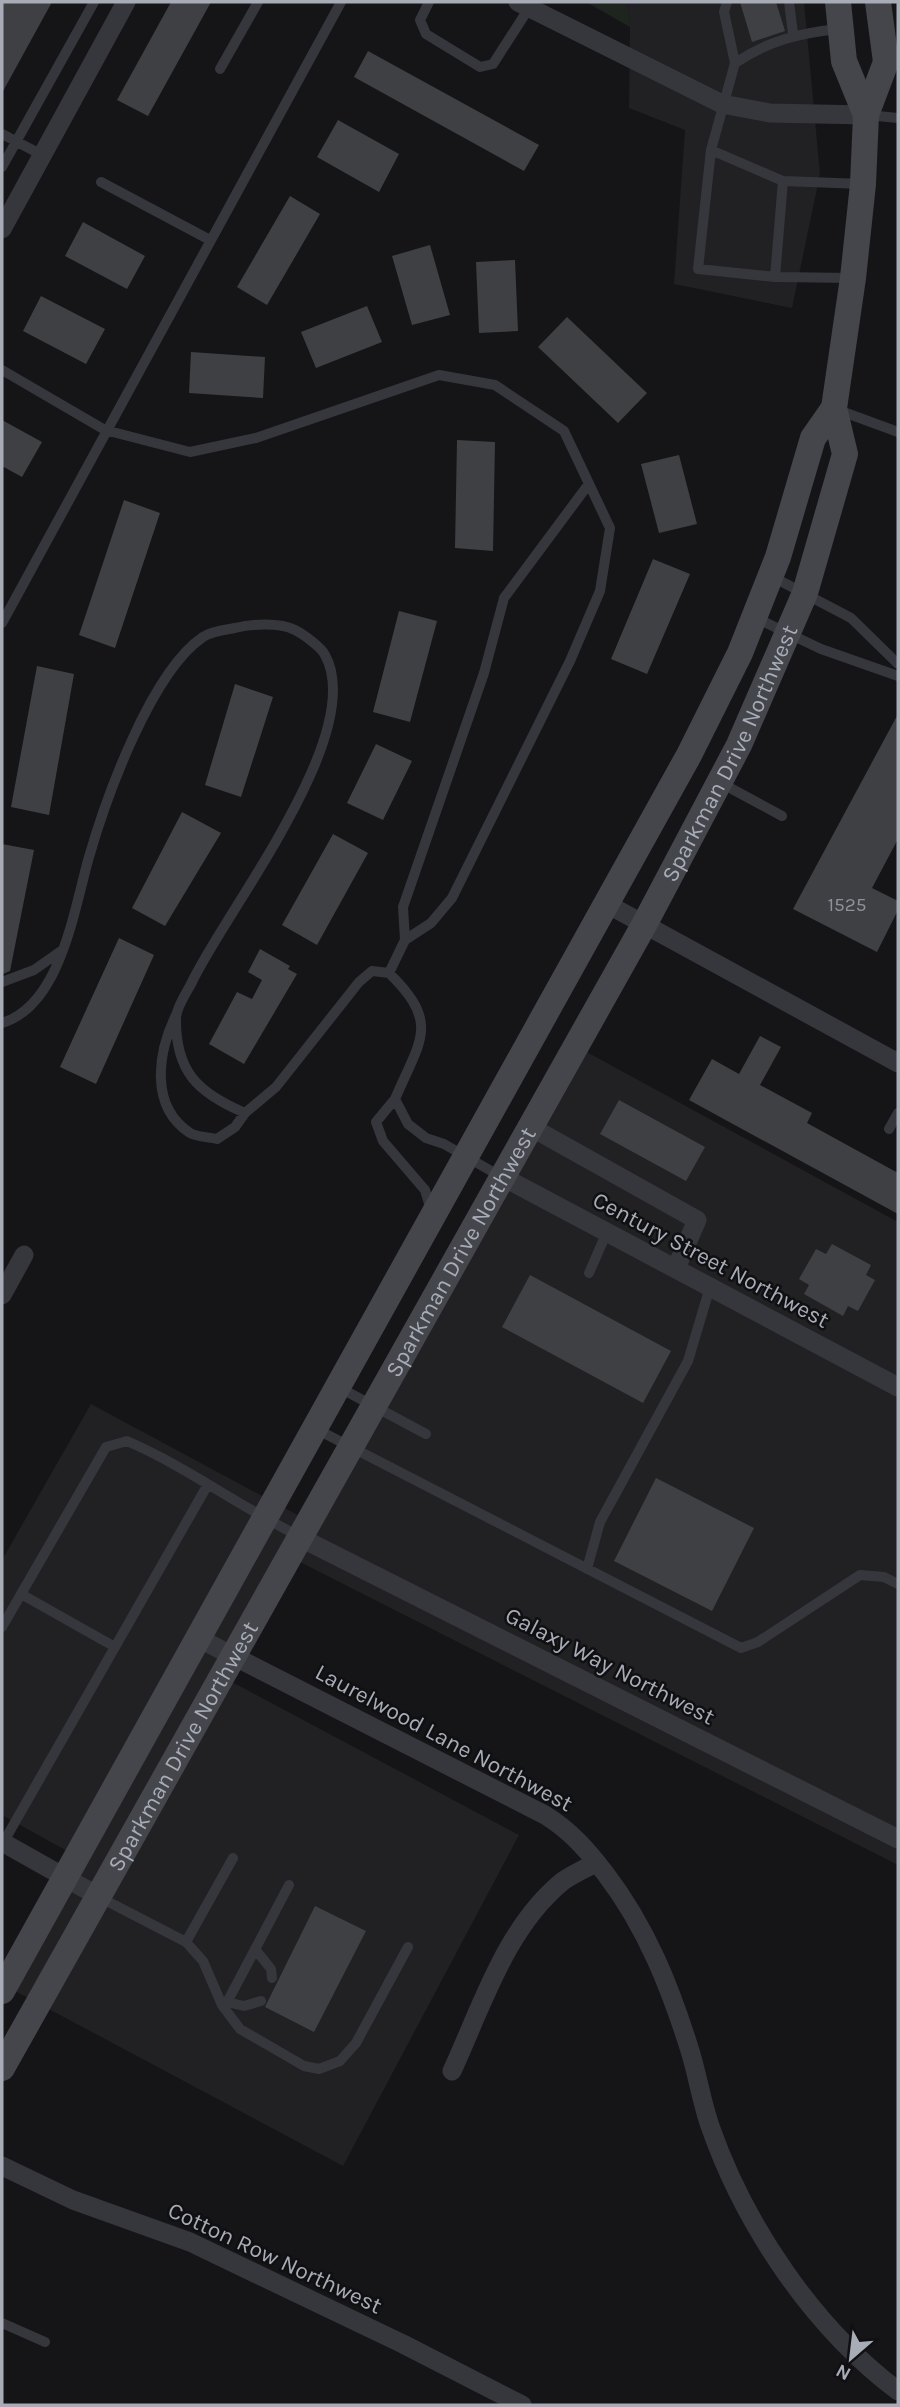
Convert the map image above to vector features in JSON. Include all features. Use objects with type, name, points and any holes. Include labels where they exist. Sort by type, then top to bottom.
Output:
[{"type":"main road","name":"Sparkman Drive Northwest","points":[[838,2],[844,61],[866,115]]},
{"type":"main road","name":"Sparkman Drive Northwest","points":[[6,2053],[98,1896],[644,925],[739,745],[805,593],[845,454],[834,408],[853,278],[863,184],[866,115],[886,62],[878,2]]},
{"type":"main road","name":"Sparkman Drive Northwest","points":[[2,1991],[689,755],[771,576],[809,448],[834,408]]},
{"type":"street","points":[[2,229],[121,4]]},
{"type":"street","points":[[524,5],[722,104],[770,113],[866,115]]},
{"type":"street","points":[[607,904],[898,1063]]},
{"type":"street","points":[[529,1126],[697,1220],[676,1268]]},
{"type":"street","name":"Century Street Northwest","points":[[501,1176],[898,1387]]},
{"type":"street","points":[[2,1295],[24,1255]]},
{"type":"street","name":"Galaxy Way Northwest","points":[[299,1536],[898,1839]]},
{"type":"street","name":"Laurelwood Lane Northwest","points":[[198,1638],[564,1827],[621,1897],[661,1966],[710,2126],[740,2195],[784,2270],[828,2324],[898,2391]]},
{"type":"street","points":[[2,1842],[98,1896]]},
{"type":"street","points":[[452,2071],[517,1933],[540,1903],[565,1880],[596,1863]]},
{"type":"street","name":"Cotton Row Northwest","points":[[2,2166],[73,2200],[190,2242],[403,2344],[522,2405]]},
{"type":"lane","points":[[2,167],[94,2]]},
{"type":"lane","points":[[220,69],[258,2]]},
{"type":"lane","points":[[2,623],[341,2]]},
{"type":"lane","points":[[429,2],[420,20],[426,34],[480,67],[487,68],[493,64],[524,5]]},
{"type":"lane","points":[[727,2],[724,12],[735,63],[710,150],[698,269],[775,277],[853,278]]},
{"type":"lane","points":[[789,2],[793,34]]},
{"type":"lane","points":[[735,63],[758,47],[793,34],[841,29]]},
{"type":"lane","points":[[866,115],[898,118]]},
{"type":"lane","points":[[2,134],[42,155]]},
{"type":"lane","points":[[710,150],[783,181],[863,184]]},
{"type":"lane","points":[[775,277],[783,181]]},
{"type":"lane","points":[[101,182],[209,240]]},
{"type":"lane","points":[[2,369],[106,430],[190,452],[256,438],[439,376],[495,385],[564,431],[610,528],[600,591],[570,661],[452,898],[431,923],[405,940],[388,973]]},
{"type":"lane","points":[[834,408],[898,432]]},
{"type":"lane","points":[[405,940],[403,907],[484,673],[504,598],[589,485]]},
{"type":"lane","points":[[771,576],[851,618],[898,664]]},
{"type":"lane","points":[[754,617],[821,649],[898,676]]},
{"type":"lane","points":[[2,1023],[19,1018],[40,994],[61,951],[116,779],[135,731],[184,653],[205,635],[251,624],[294,629],[325,654],[334,695],[327,734],[297,805],[208,948],[163,1042],[159,1072],[167,1109],[191,1133],[217,1139],[235,1127],[245,1113],[276,1087],[359,982],[372,971],[388,973],[420,1009],[422,1035],[395,1099],[376,1122],[383,1141],[425,1190],[433,1217]]},
{"type":"lane","points":[[720,782],[782,816]]},
{"type":"lane","points":[[2,982],[34,970],[61,951]]},
{"type":"lane","points":[[176,1014],[180,1055],[192,1079],[213,1099],[245,1113]]},
{"type":"lane","points":[[395,1099],[408,1124],[426,1138],[444,1144],[501,1176]]},
{"type":"lane","points":[[889,1129],[898,1112]]},
{"type":"lane","points":[[589,1273],[607,1232]]},
{"type":"lane","points":[[587,1569],[600,1522],[688,1361],[710,1286]]},
{"type":"lane","points":[[338,1387],[426,1434]]},
{"type":"lane","points":[[315,1429],[741,1648],[758,1642],[860,1575],[884,1577],[898,1584]]},
{"type":"lane","points":[[2,1627],[106,1447],[127,1441],[161,1456],[207,1486],[299,1536]]},
{"type":"lane","points":[[2,1842],[207,1486]]},
{"type":"lane","points":[[21,1594],[115,1647]]},
{"type":"lane","points":[[186,1942],[233,1858]]},
{"type":"lane","points":[[225,2005],[289,1885]]},
{"type":"lane","points":[[98,1896],[186,1942],[203,1961],[240,2029],[304,2066],[319,2069],[340,2061],[356,2043],[408,1947]]},
{"type":"lane","points":[[255,1949],[271,1969],[272,1978]]},
{"type":"lane","points":[[225,2005],[244,2006],[261,2001]]},
{"type":"lane","points":[[2,2323],[45,2342]]},
{"type":"shaded area","points":[[586,2],[627,2],[630,27]]},
{"type":"shaded area","points":[[627,2],[804,2],[820,174],[792,308],[674,284],[685,130],[629,108],[630,27]]},
{"type":"shaded area","points":[[585,1051],[898,1222],[898,1865],[298,1561],[232,1682],[519,1835],[343,2166],[2,1984],[67,1851],[2,1815],[2,1560],[91,1404],[318,1526]]},
{"type":"building","points":[[2,2],[52,2],[2,93]]},
{"type":"building","points":[[171,2],[211,2],[148,116],[117,100]]},
{"type":"building","points":[[740,2],[776,2],[785,31],[752,42]]},
{"type":"building","points":[[368,51],[539,145],[524,171],[354,77]]},
{"type":"building","points":[[338,120],[399,154],[379,192],[317,157]]},
{"type":"building","points":[[290,196],[320,214],[267,305],[237,287]]},
{"type":"building","points":[[83,222],[145,256],[127,289],[65,256]]},
{"type":"building","points":[[430,245],[450,315],[412,325],[392,256]]},
{"type":"building","points":[[515,260],[518,331],[479,333],[476,262]]},
{"type":"building","points":[[41,296],[105,329],[86,364],[23,331]]},
{"type":"building","points":[[367,306],[382,342],[316,368],[301,332]]},
{"type":"building","points":[[567,317],[647,393],[618,423],[538,347]]},
{"type":"building","points":[[191,352],[265,357],[263,398],[189,393]]},
{"type":"building","points":[[2,420],[42,442],[22,477],[2,466]]},
{"type":"building","points":[[457,440],[495,442],[493,551],[455,548]]},
{"type":"building","points":[[679,455],[697,524],[659,533],[641,464]]},
{"type":"building","points":[[124,500],[160,513],[115,648],[79,635]]},
{"type":"building","points":[[653,559],[690,574],[647,674],[611,659]]},
{"type":"building","points":[[399,611],[437,621],[410,722],[373,712]]},
{"type":"building","points":[[37,666],[74,674],[49,815],[11,807]]},
{"type":"building","points":[[235,684],[273,697],[241,797],[205,785]]},
{"type":"building","points":[[898,714],[898,839],[872,888],[898,901],[898,910],[877,952],[793,909]]},
{"type":"building","points":[[376,744],[412,761],[383,820],[347,803]]},
{"type":"building","points":[[182,812],[221,833],[165,926],[132,908]]},
{"type":"building","points":[[333,834],[368,853],[317,945],[282,925]]},
{"type":"building","points":[[2,844],[34,850],[10,971],[3,974]]},
{"type":"building","points":[[119,938],[154,955],[96,1084],[60,1067]]},
{"type":"building","points":[[260,949],[290,966],[288,969],[297,974],[244,1064],[209,1044],[237,992],[252,999],[262,980],[248,972]]},
{"type":"building","points":[[760,1036],[781,1047],[760,1085],[812,1113],[807,1123],[898,1173],[898,1214],[689,1100],[712,1059],[739,1074]]},
{"type":"building","points":[[619,1100],[705,1147],[686,1181],[600,1134]]},
{"type":"building","points":[[832,1244],[871,1265],[866,1275],[875,1280],[858,1311],[848,1306],[843,1316],[804,1294],[809,1285],[799,1279],[816,1249],[826,1254]]},
{"type":"building","points":[[530,1275],[671,1351],[643,1403],[502,1327]]},
{"type":"building","points":[[656,1478],[754,1528],[712,1611],[614,1561]]},
{"type":"building","points":[[315,1906],[366,1931],[314,2032],[265,2007]]}]
